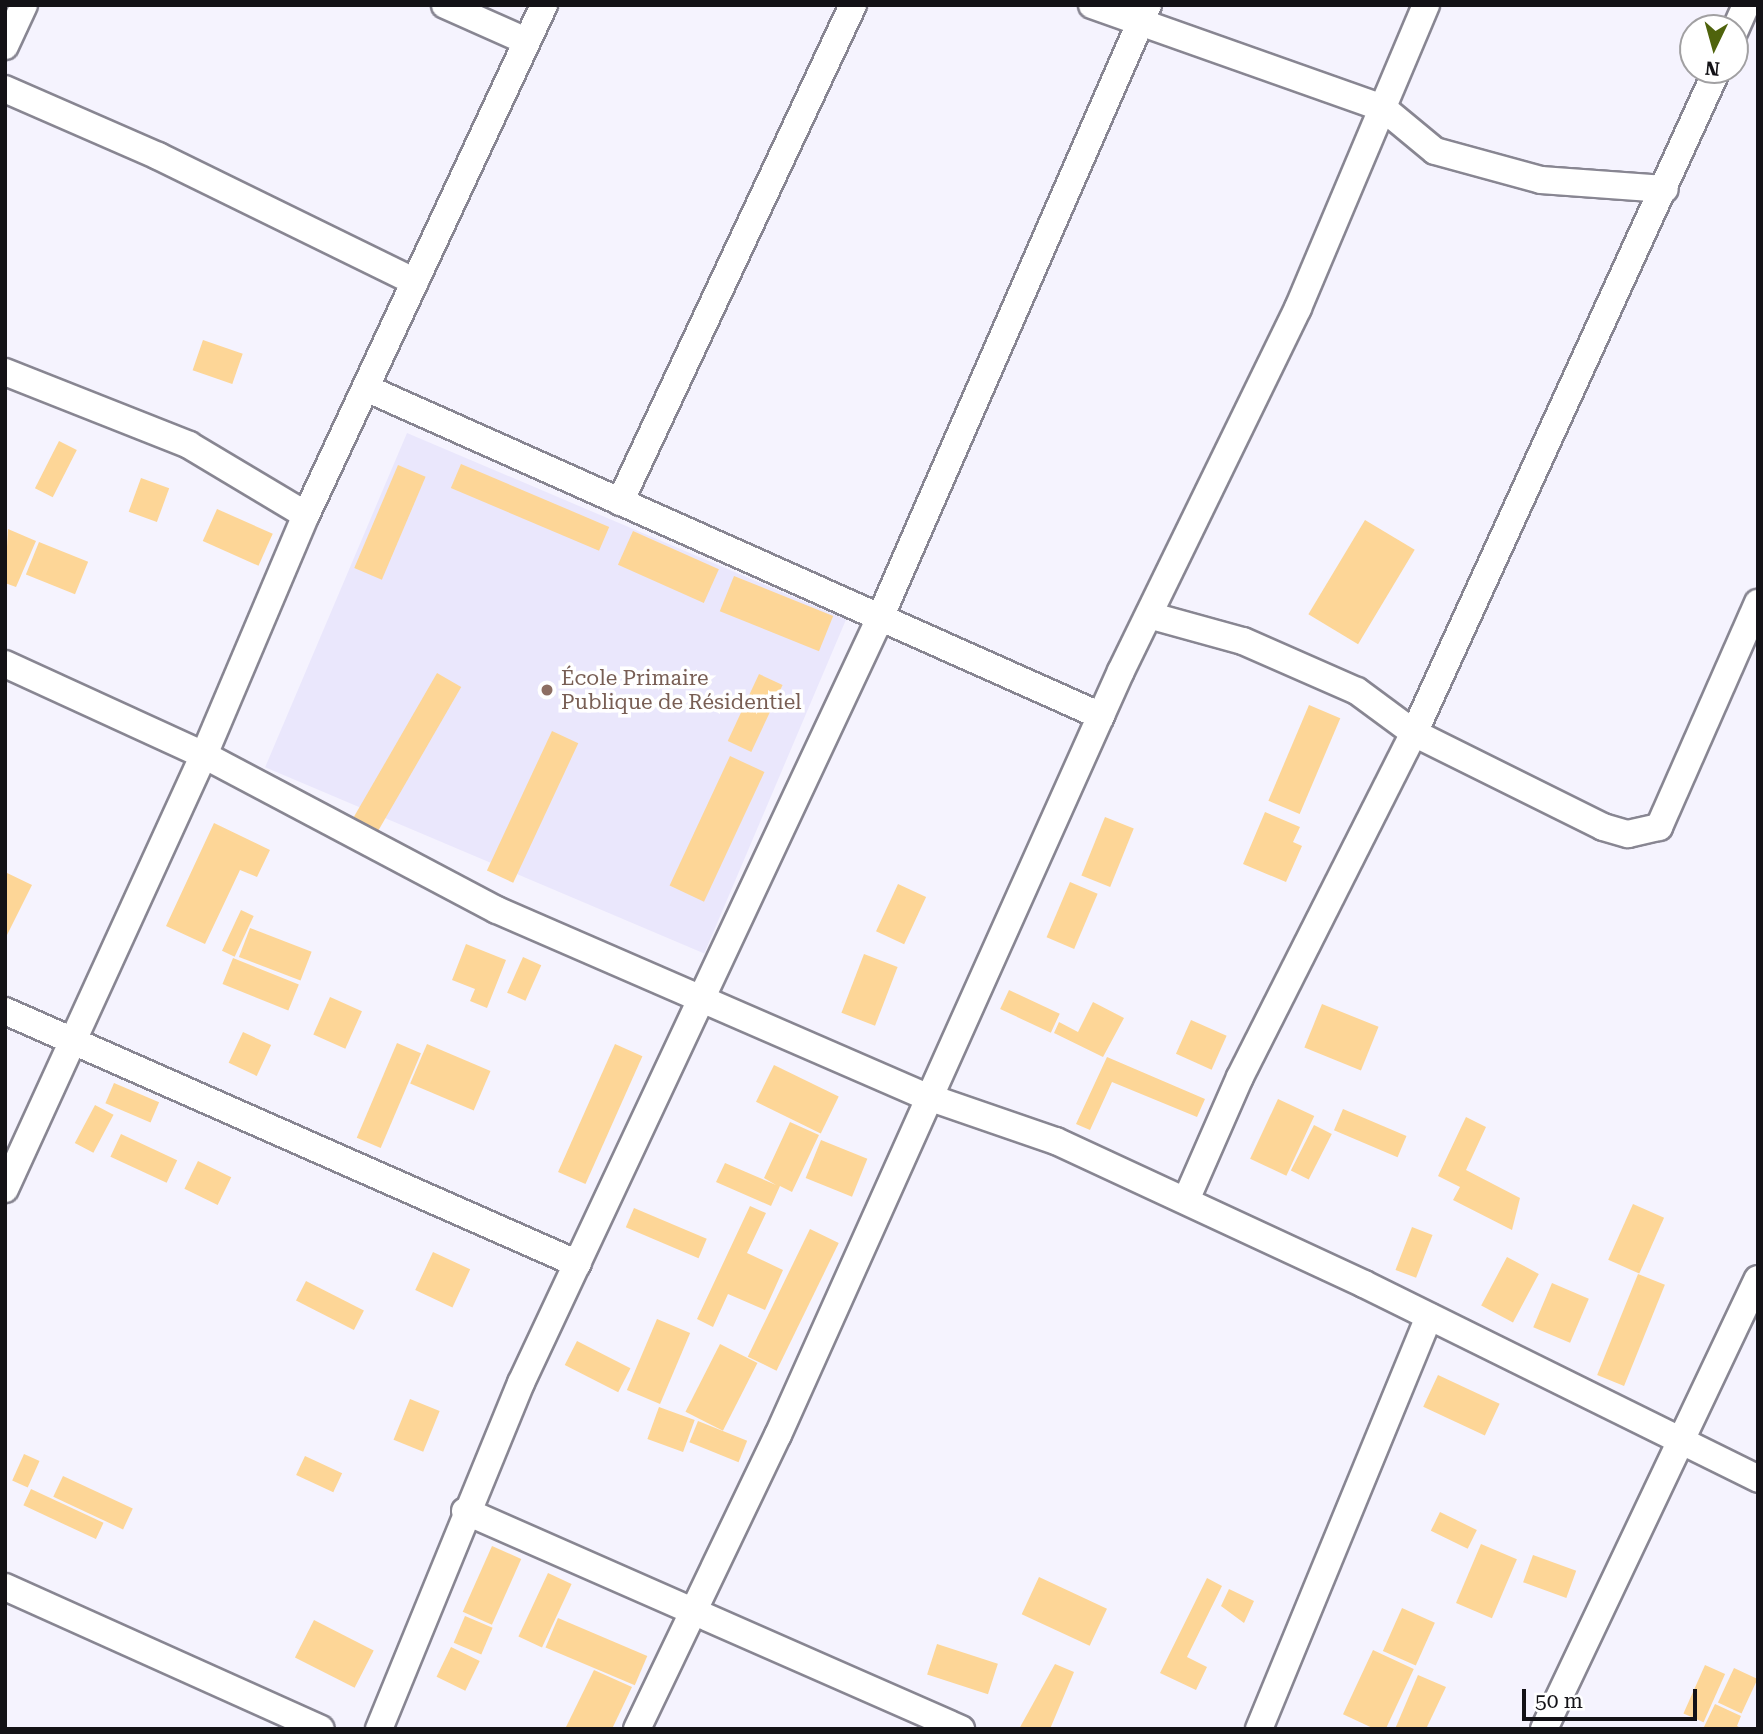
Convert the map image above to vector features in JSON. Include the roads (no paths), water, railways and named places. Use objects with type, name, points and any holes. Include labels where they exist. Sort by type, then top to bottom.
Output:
[{"type":"street","points":[[5,46],[24,5]]},
{"type":"street","points":[[445,5],[526,41]]},
{"type":"street","points":[[5,1189],[204,755],[306,515],[544,5]]},
{"type":"street","points":[[620,502],[853,5]]},
{"type":"street","points":[[1092,5],[1144,15],[1383,108],[1435,152],[1541,180],[1665,189]]},
{"type":"street","points":[[637,1729],[695,1612],[1101,716],[1152,616],[1298,308],[1426,5]]},
{"type":"street","points":[[379,1729],[465,1511],[700,1000],[879,621],[1144,15]]},
{"type":"street","points":[[1186,1200],[1240,1076],[1414,733],[1711,84]]},
{"type":"street","points":[[5,89],[158,156],[415,282]]},
{"type":"street","points":[[5,372],[189,445],[306,515]]},
{"type":"street","points":[[366,388],[879,621],[1101,716]]},
{"type":"street","points":[[1152,616],[1243,641],[1357,691],[1414,733],[1602,827],[1628,834],[1659,827],[1758,603]]},
{"type":"street","points":[[5,664],[204,755],[497,910],[928,1097],[1056,1141],[1186,1200],[1758,1479]]},
{"type":"street","points":[[5,1011],[578,1264]]},
{"type":"street","points":[[1544,1729],[1758,1279]]},
{"type":"street","points":[[1259,1729],[1429,1317]]},
{"type":"street","points":[[465,1511],[961,1729]]},
{"type":"street","points":[[5,1587],[321,1729]]},
{"type":"place","name":"École Primaire Publique de Résidentiel","points":[[547,690]]}]
